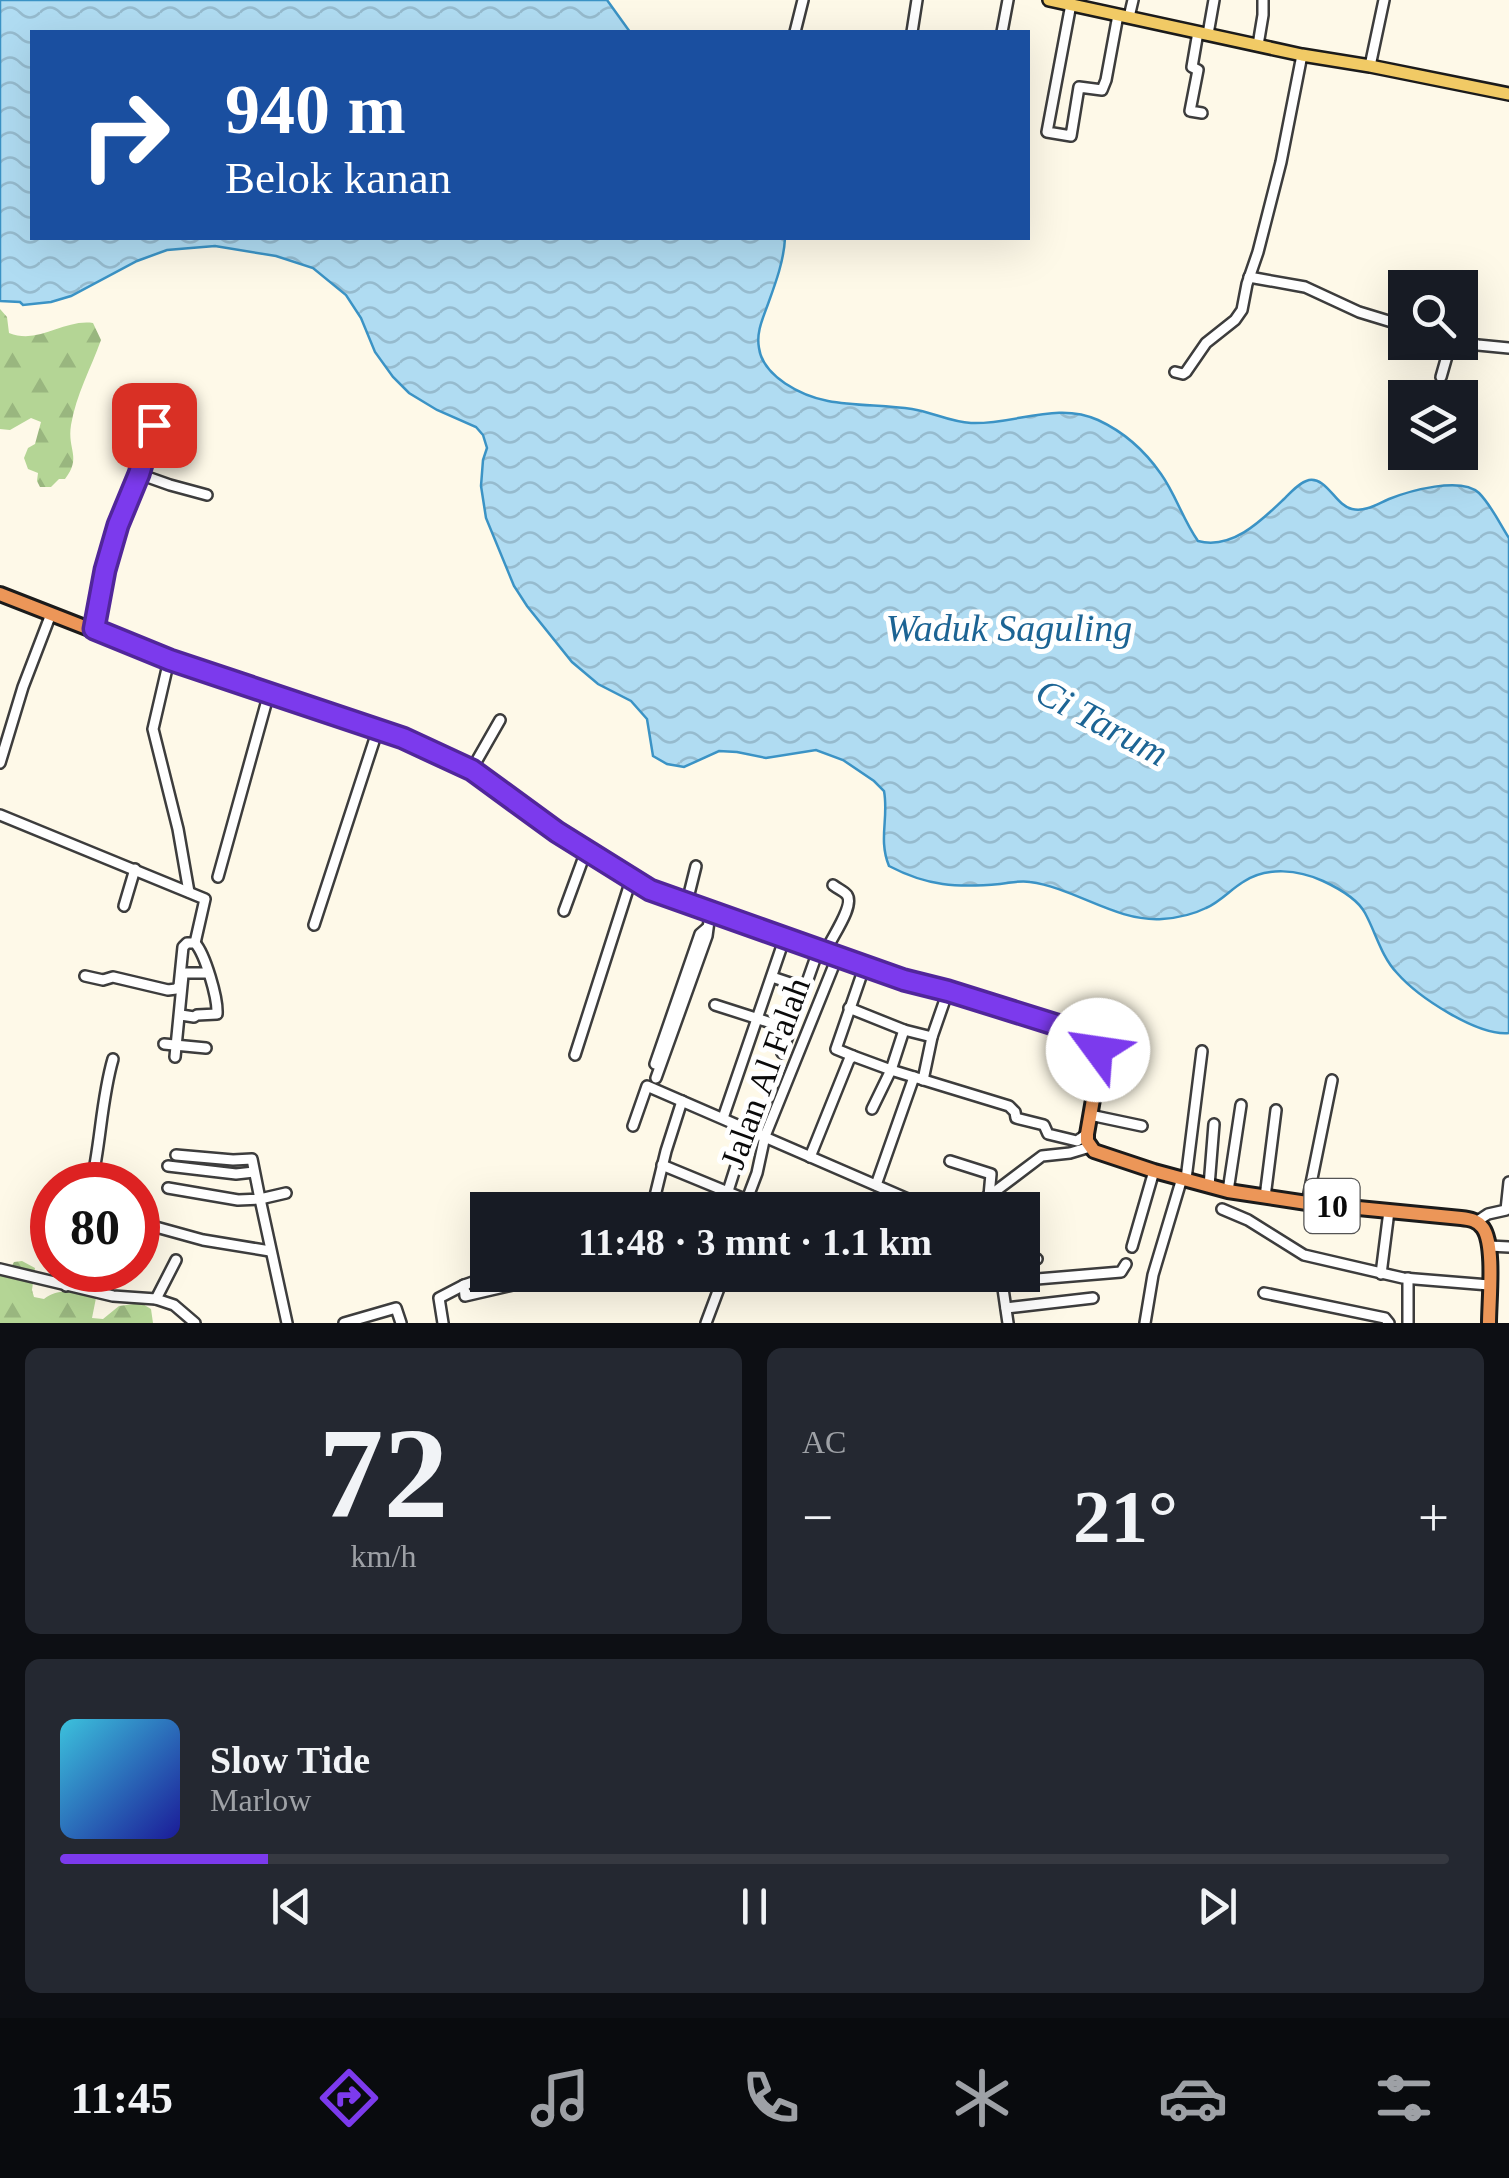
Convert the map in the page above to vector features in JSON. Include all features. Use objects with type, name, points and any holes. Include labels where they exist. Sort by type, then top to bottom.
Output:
[{"type":"highway","points":[[0,594],[170,660],[378,729],[472,770],[586,851],[650,890],[904,980],[1092,1038],[1100,1059],[1088,1140]]},
{"type":"highway","name":"10","points":[[1088,1140],[1094,1151],[1118,1160],[1265,1198],[1476,1222]]},
{"type":"highway","points":[[1476,1222],[1485,1231],[1489,1246],[1489,1323]]},
{"type":"main road","points":[[1049,0],[1302,55],[1509,94]]},
{"type":"street","points":[[796,30],[803,0]]},
{"type":"street","points":[[912,30],[918,0]]},
{"type":"street","points":[[1002,30],[1008,0]]},
{"type":"street","points":[[1067,3],[1047,132],[1071,136],[1079,87],[1102,90],[1123,16],[1133,0]]},
{"type":"street","points":[[1202,113],[1190,111],[1198,70],[1192,62],[1214,0]]},
{"type":"street","points":[[1258,45],[1263,0]]},
{"type":"street","points":[[1370,66],[1384,0]]},
{"type":"street","points":[[1175,372],[1186,372],[1206,343],[1237,318],[1244,303],[1281,162],[1302,55]]},
{"type":"street","points":[[1249,277],[1305,287],[1388,321]]},
{"type":"street","points":[[1478,345],[1509,348]]},
{"type":"street","points":[[1441,377],[1445,360]]},
{"type":"street","points":[[94,629],[118,525],[160,405]]},
{"type":"street","points":[[139,474],[207,495]]},
{"type":"street","points":[[0,763],[51,614]]},
{"type":"street","points":[[170,660],[152,729],[189,892]]},
{"type":"street","points":[[218,877],[269,693]]},
{"type":"street","points":[[472,770],[500,720]]},
{"type":"street","points":[[314,924],[378,729]]},
{"type":"street","points":[[0,816],[206,901],[194,943]]},
{"type":"street","points":[[564,911],[586,851]]},
{"type":"street","points":[[688,902],[696,866]]},
{"type":"street","points":[[124,906],[134,869]]},
{"type":"street","points":[[575,1055],[632,880]]},
{"type":"street","points":[[782,1053],[805,988],[845,917],[849,897],[832,885]]},
{"type":"street","points":[[680,1003],[650,1077],[654,1080],[704,932],[716,912]]},
{"type":"street","points":[[723,1118],[785,937]]},
{"type":"street","points":[[85,976],[174,990],[179,986],[184,946],[194,943],[200,949],[218,1002],[218,1014],[180,1016]]},
{"type":"street","name":"Jalan Al Falah","points":[[750,1192],[828,951]]},
{"type":"street","points":[[865,966],[836,1049],[1009,1106],[1016,1118],[1044,1125],[1048,1134],[1088,1140]]},
{"type":"street","points":[[175,1057],[184,974],[208,973]]},
{"type":"street","points":[[772,977],[805,988]]},
{"type":"street","points":[[876,1186],[948,991]]},
{"type":"street","points":[[715,1005],[790,1029]]},
{"type":"street","points":[[849,1008],[932,1037]]},
{"type":"street","points":[[872,1109],[904,1030]]},
{"type":"street","points":[[164,1044],[206,1048]]},
{"type":"street","points":[[1145,1323],[1153,1275],[1184,1179],[1202,1052]]},
{"type":"street","points":[[810,1157],[853,1056]]},
{"type":"street","points":[[95,1162],[104,1089],[113,1059]]},
{"type":"street","points":[[1307,1204],[1332,1080]]},
{"type":"street","points":[[633,1126],[647,1086],[890,1192]]},
{"type":"street","points":[[656,1192],[682,1101]]},
{"type":"street","points":[[1228,1190],[1241,1105]]},
{"type":"street","points":[[1265,1198],[1276,1110]]},
{"type":"street","points":[[1090,1115],[1142,1126]]},
{"type":"street","points":[[1209,1186],[1214,1124]]},
{"type":"street","points":[[662,1165],[727,1192],[748,1128]]},
{"type":"street","points":[[994,1192],[1042,1156],[1070,1153],[1088,1140]]},
{"type":"street","points":[[176,1155],[252,1160],[287,1323]]},
{"type":"street","points":[[950,1160],[991,1174],[989,1192]]},
{"type":"street","points":[[734,1165],[757,1173]]},
{"type":"street","points":[[168,1166],[236,1174],[254,1172]]},
{"type":"street","points":[[1132,1247],[1154,1171]]},
{"type":"street","points":[[1476,1222],[1488,1214],[1504,1212],[1509,1182]]},
{"type":"street","points":[[168,1188],[238,1200],[286,1194]]},
{"type":"street","points":[[1222,1210],[1248,1220],[1304,1255],[1381,1274],[1489,1285]]},
{"type":"street","points":[[1381,1274],[1389,1211]]},
{"type":"street","points":[[160,1228],[203,1240],[270,1250]]},
{"type":"street","points":[[1489,1246],[1509,1247]]},
{"type":"street","points":[[156,1299],[176,1260]]},
{"type":"street","points":[[1040,1276],[1122,1272],[1126,1264]]},
{"type":"street","points":[[0,1269],[30,1277]]},
{"type":"street","points":[[1408,1278],[1408,1323]]},
{"type":"street","points":[[443,1323],[439,1298],[470,1283]]},
{"type":"street","points":[[464,1285],[466,1296],[483,1292]]},
{"type":"street","points":[[94,1292],[156,1299],[174,1306],[195,1323]]},
{"type":"street","points":[[706,1323],[718,1292]]},
{"type":"street","points":[[1004,1292],[1008,1323]]},
{"type":"street","points":[[1264,1293],[1385,1318],[1389,1323]]},
{"type":"street","points":[[1006,1308],[1093,1298]]},
{"type":"street","points":[[344,1323],[396,1308],[401,1323]]},
{"type":"green space","points":[[0,309],[7,317],[9,333],[31,336],[93,323],[101,340],[73,414],[73,465],[65,479],[51,487],[40,487],[38,473],[28,469],[24,458],[28,448],[35,444],[41,422],[31,418],[10,430],[0,429]]},
{"type":"green space","points":[[14,1262],[30,1265],[30,1292],[34,1297],[44,1299],[69,1292],[96,1298],[92,1318],[103,1319],[119,1306],[141,1303],[151,1309],[153,1323],[0,1323],[0,1276],[7,1275]]},
{"type":"water","name":"Waduk Saguling","points":[[0,0],[607,0],[629,30],[30,30],[30,240],[785,240],[758,342],[768,368],[785,384],[828,401],[912,409],[963,422],[987,423],[1051,413],[1098,420],[1125,436],[1155,466],[1198,541],[1223,541],[1245,532],[1309,480],[1321,483],[1346,507],[1357,510],[1409,492],[1448,485],[1471,488],[1479,493],[1509,538],[1509,1033],[1465,1022],[1419,993],[1391,966],[1357,903],[1314,877],[1283,871],[1262,874],[1201,910],[1162,919],[1128,915],[1030,882],[943,884],[889,866],[884,847],[884,791],[843,760],[816,750],[766,758],[719,751],[684,767],[653,756],[647,719],[631,701],[598,684],[572,662],[514,586],[486,518],[481,486],[487,448],[483,435],[476,427],[409,393],[375,352],[346,295],[313,268],[276,256],[215,246],[167,250],[137,261],[71,296],[23,305],[0,301]]},
{"type":"route","points":[[154,425],[118,525],[94,629],[170,660],[403,738],[472,770],[557,832],[650,890],[904,980],[1076,1031],[1092,1038],[1098,1050]]},
{"type":"water label","name":"Ci Tarum","points":[[1102,722]]}]
